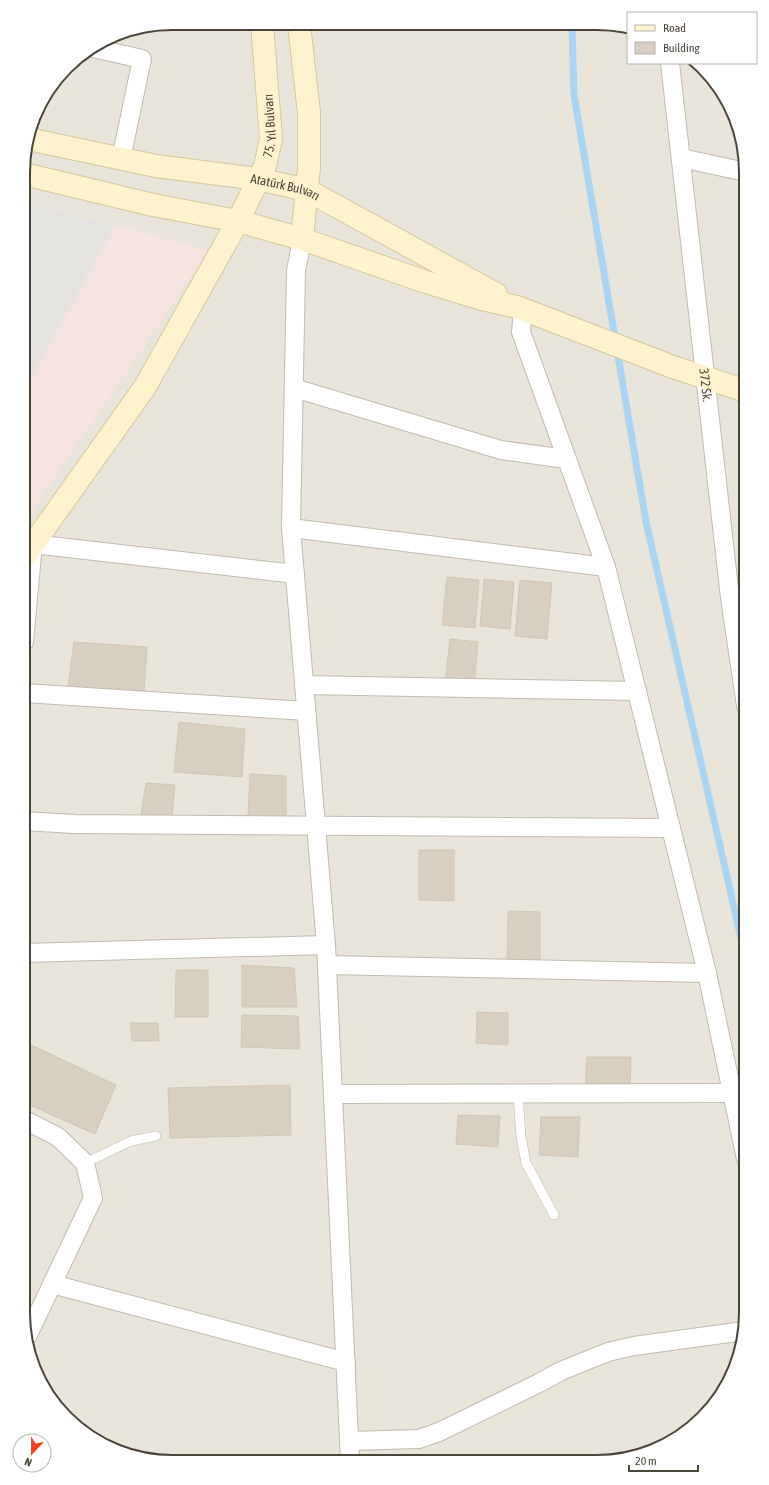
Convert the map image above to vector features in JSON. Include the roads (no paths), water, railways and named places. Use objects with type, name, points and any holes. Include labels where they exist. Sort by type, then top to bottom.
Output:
[{"type":"main road","name":"75. Yıl Bulvarı","points":[[30,549],[145,387],[238,221],[268,159],[271,138],[262,30]]},
{"type":"main road","points":[[300,30],[309,114],[310,168],[302,239]]},
{"type":"main road","name":"Atatürk Bulvarı","points":[[34,140],[156,166],[258,179],[307,190],[526,310]]},
{"type":"main road","points":[[30,175],[153,204],[238,221],[302,239],[426,282],[482,299],[526,310],[673,367],[739,388]]},
{"type":"street","points":[[100,50],[142,59],[122,159]]},
{"type":"street","name":"372 Sk.","points":[[670,64],[704,376],[739,621]]},
{"type":"street","points":[[681,158],[739,170]]},
{"type":"street","points":[[302,239],[296,271],[291,528],[326,945],[350,1455]]},
{"type":"street","points":[[526,310],[522,320],[521,332],[606,567],[707,973],[739,1126]]},
{"type":"street","points":[[294,388],[501,450],[566,459]]},
{"type":"street","points":[[291,528],[606,567]]},
{"type":"street","points":[[30,550],[295,574]]},
{"type":"street","points":[[304,685],[637,691]]},
{"type":"street","points":[[30,693],[306,711]]},
{"type":"street","points":[[30,821],[74,824],[316,824],[671,828]]},
{"type":"street","points":[[30,954],[326,945]]},
{"type":"street","points":[[327,965],[707,973]]},
{"type":"street","points":[[333,1094],[732,1093]]},
{"type":"street","points":[[30,1123],[58,1137],[85,1163],[93,1198],[31,1329]]},
{"type":"street","points":[[52,1284],[346,1362]]},
{"type":"street","points":[[349,1441],[419,1439],[439,1432],[566,1368],[608,1352],[634,1346],[738,1332]]},
{"type":"lane","points":[[518,1094],[521,1137],[526,1163],[554,1215]]},
{"type":"lane","points":[[85,1163],[131,1141],[156,1136]]},
{"type":"waterway","points":[[572,30],[574,95],[646,522],[739,929]]}]
